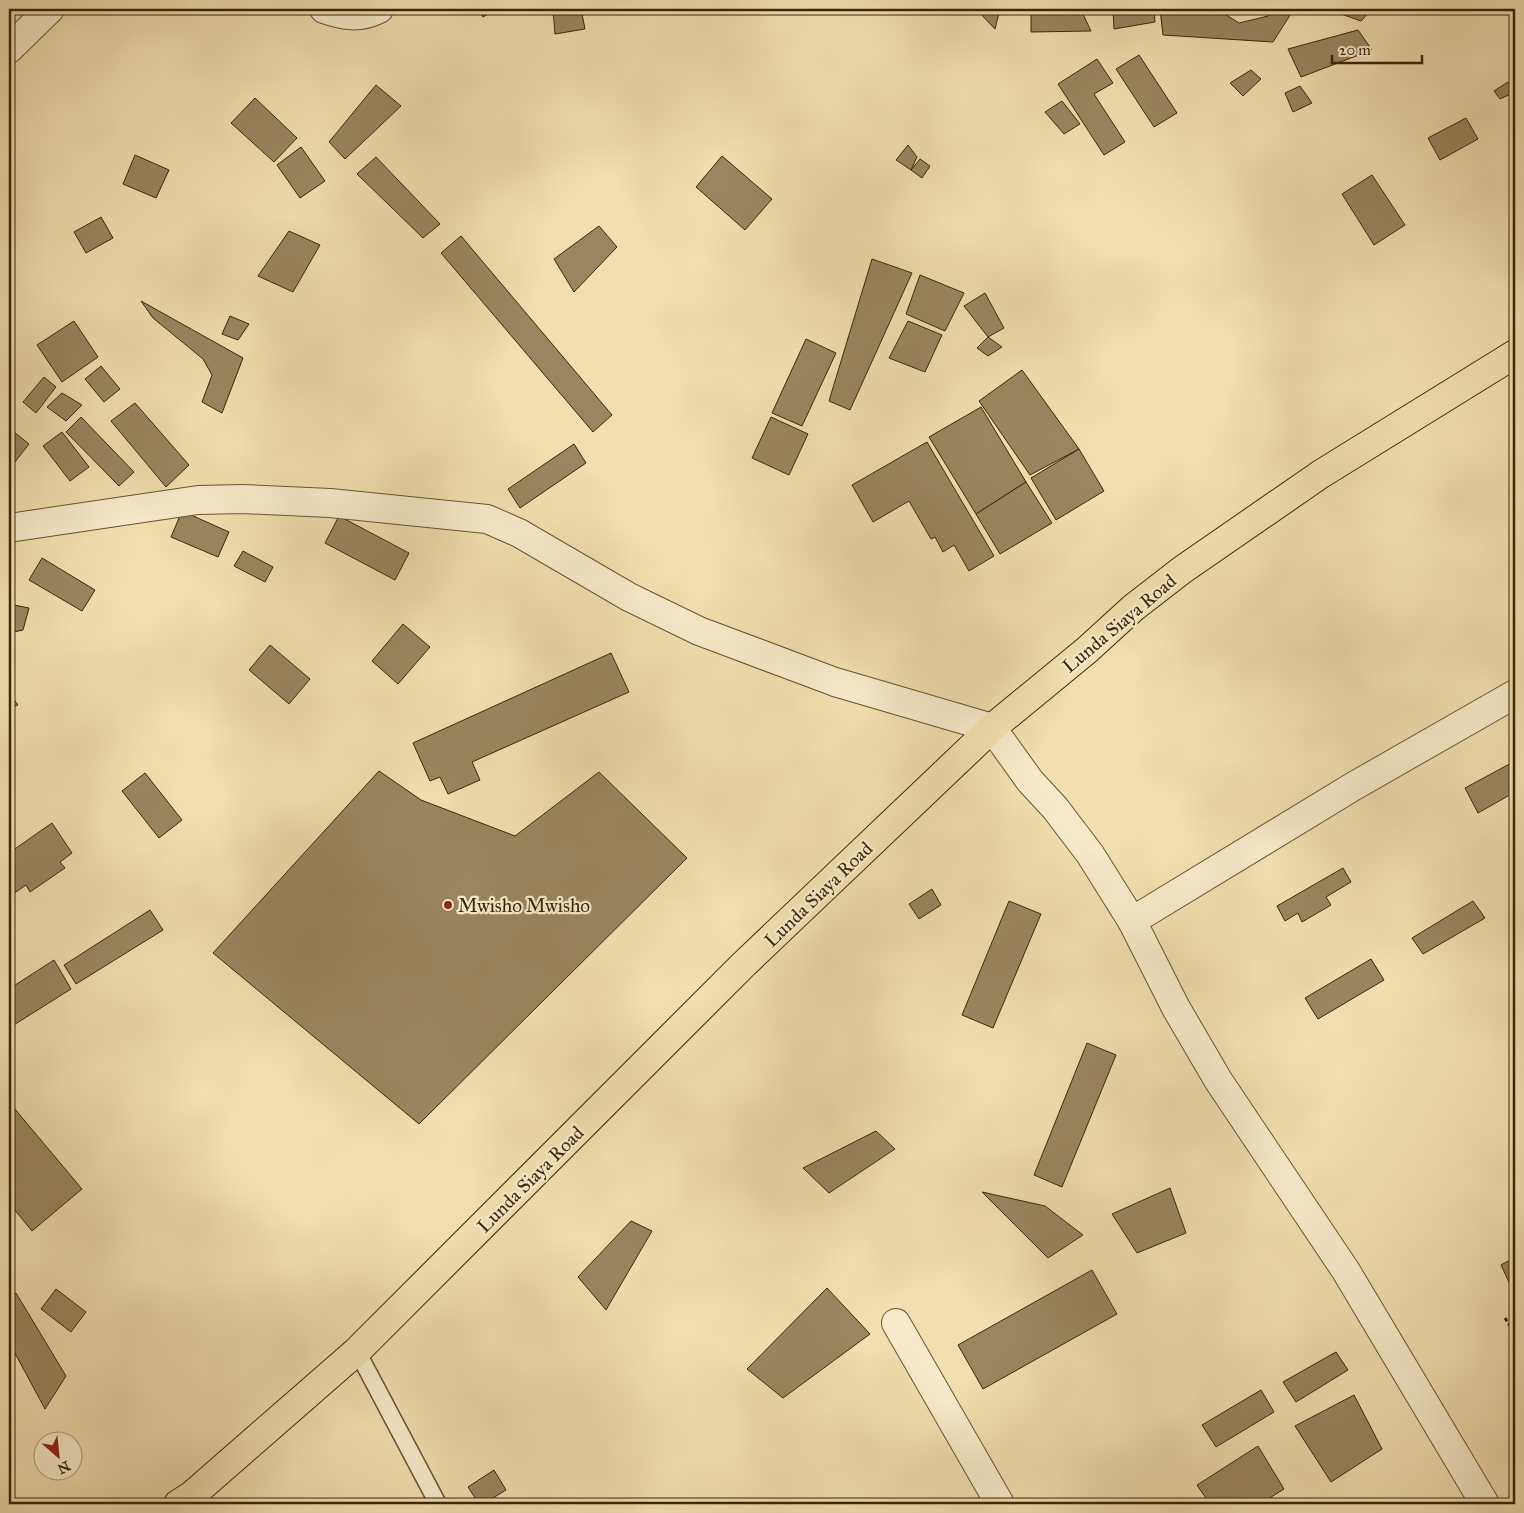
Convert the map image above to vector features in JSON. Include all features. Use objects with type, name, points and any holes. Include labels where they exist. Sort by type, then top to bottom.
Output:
[{"type":"main road","name":"Lunda Siaya Road","points":[[178,1504],[192,1495],[280,1420],[357,1351],[743,965],[992,728],[1087,650],[1133,608],[1182,570],[1321,474],[1515,354]]},
{"type":"street","points":[[9,50],[50,9]]},
{"type":"street","points":[[324,9],[340,15],[355,17],[379,9]]},
{"type":"street","points":[[9,528],[198,500],[242,499],[330,503],[487,519],[519,533],[629,597],[699,631],[835,682],[992,728],[1030,781],[1055,808],[1090,854],[1132,922],[1176,1008],[1218,1080],[1346,1271],[1485,1504]]},
{"type":"street","points":[[1132,922],[1345,791],[1515,694]]},
{"type":"street","points":[[896,1323],[1000,1504]]},
{"type":"lane","points":[[357,1351],[438,1504]]},
{"type":"path","points":[[1505,1318],[1515,1334]]},
{"type":"building","points":[[478,9],[497,9],[483,17]]},
{"type":"building","points":[[553,9],[581,9],[585,29],[555,34]]},
{"type":"building","points":[[980,9],[1000,9],[995,29],[978,11]]},
{"type":"building","points":[[1031,9],[1081,10],[1091,31],[1031,32]]},
{"type":"building","points":[[1113,9],[1154,9],[1155,22],[1114,29]]},
{"type":"building","points":[[1160,9],[1217,9],[1239,23],[1268,16],[1268,9],[1294,9],[1273,42],[1163,35]]},
{"type":"building","points":[[1327,9],[1372,9],[1361,21]]},
{"type":"building","points":[[1358,30],[1372,50],[1301,77],[1288,49]]},
{"type":"building","points":[[1139,55],[1177,113],[1154,127],[1116,69]]},
{"type":"building","points":[[1097,59],[1113,83],[1094,94],[1125,142],[1104,155],[1058,84]]},
{"type":"building","points":[[1251,70],[1261,79],[1243,96],[1230,83]]},
{"type":"building","points":[[1508,82],[1515,92],[1500,99],[1494,91]]},
{"type":"building","points":[[376,85],[401,106],[345,159],[329,142]]},
{"type":"building","points":[[1300,86],[1312,103],[1293,112],[1285,93]]},
{"type":"building","points":[[255,98],[297,138],[274,162],[231,123]]},
{"type":"building","points":[[1062,101],[1080,124],[1064,134],[1045,112]]},
{"type":"building","points":[[1466,118],[1478,139],[1440,160],[1428,138]]},
{"type":"building","points":[[908,145],[917,157],[911,170],[896,160]]},
{"type":"building","points":[[301,147],[325,181],[300,198],[277,165]]},
{"type":"building","points":[[135,155],[169,170],[156,198],[123,184]]},
{"type":"building","points":[[722,156],[772,199],[745,230],[696,187]]},
{"type":"building","points":[[376,157],[440,224],[423,238],[357,174]]},
{"type":"building","points":[[920,159],[930,166],[922,178],[911,170]]},
{"type":"building","points":[[1372,175],[1405,225],[1374,245],[1342,194]]},
{"type":"building","points":[[101,217],[113,238],[86,253],[74,232]]},
{"type":"building","points":[[599,226],[617,247],[574,292],[554,259]]},
{"type":"building","points":[[289,231],[320,245],[293,292],[258,276]]},
{"type":"building","points":[[461,236],[612,415],[593,432],[441,253]]},
{"type":"building","points":[[872,259],[912,273],[850,410],[829,401]]},
{"type":"building","points":[[920,275],[964,293],[945,331],[906,314]]},
{"type":"building","points":[[985,293],[1004,328],[988,337],[964,306]]},
{"type":"building","points":[[141,301],[243,358],[222,413],[202,402],[212,375],[203,359],[153,318]]},
{"type":"building","points":[[230,316],[249,324],[238,340],[222,334]]},
{"type":"building","points":[[74,321],[98,357],[62,382],[37,345]]},
{"type":"building","points":[[908,321],[942,335],[925,372],[889,358]]},
{"type":"building","points":[[988,337],[1002,347],[988,356],[977,348]]},
{"type":"building","points":[[806,339],[836,353],[802,426],[772,413]]},
{"type":"building","points":[[101,366],[120,389],[104,402],[85,379]]},
{"type":"building","points":[[1022,370],[1079,449],[1030,475],[979,401]]},
{"type":"building","points":[[44,377],[56,387],[36,413],[23,402]]},
{"type":"building","points":[[62,393],[82,405],[66,421],[47,407]]},
{"type":"building","points":[[135,403],[189,465],[166,487],[111,421]]},
{"type":"building","points":[[981,407],[1026,482],[976,514],[929,437]]},
{"type":"building","points":[[81,417],[134,472],[119,486],[66,432]]},
{"type":"building","points":[[771,417],[808,434],[789,475],[752,458]]},
{"type":"building","points":[[9,428],[29,444],[11,467],[9,465]]},
{"type":"building","points":[[62,432],[89,467],[70,481],[43,446]]},
{"type":"building","points":[[927,442],[994,556],[969,571],[954,545],[943,552],[935,537],[931,539],[909,501],[873,522],[852,485]]},
{"type":"building","points":[[574,444],[586,463],[520,508],[508,489]]},
{"type":"building","points":[[1079,449],[1104,491],[1056,520],[1031,478]]},
{"type":"building","points":[[1026,482],[1052,523],[1000,554],[976,514]]},
{"type":"building","points":[[182,511],[229,532],[218,557],[171,537]]},
{"type":"building","points":[[339,516],[409,553],[395,580],[325,543]]},
{"type":"building","points":[[243,551],[273,567],[265,582],[234,566]]},
{"type":"building","points":[[42,558],[95,590],[82,611],[29,580]]},
{"type":"building","points":[[9,604],[29,608],[23,630],[9,633]]},
{"type":"building","points":[[403,624],[430,647],[398,684],[372,661]]},
{"type":"building","points":[[270,645],[310,679],[289,704],[249,670]]},
{"type":"building","points":[[611,653],[629,692],[472,762],[480,780],[448,794],[440,777],[430,781],[413,743]]},
{"type":"building","points":[[9,693],[18,705],[9,709]]},
{"type":"building","points":[[1515,761],[1515,792],[1478,813],[1465,788]]},
{"type":"building","name":"Mwisho Mwisho","points":[[379,771],[421,800],[515,836],[599,772],[687,858],[419,1124],[213,953]]},
{"type":"building","points":[[145,773],[182,820],[159,838],[122,791]]},
{"type":"building","points":[[52,823],[72,853],[60,862],[65,868],[30,892],[26,885],[10,896],[9,853]]},
{"type":"building","points":[[1343,868],[1351,882],[1326,897],[1331,905],[1302,922],[1298,913],[1285,921],[1277,906]]},
{"type":"building","points":[[932,889],[941,905],[919,919],[909,904]]},
{"type":"building","points":[[1009,901],[1041,914],[993,1028],[962,1015]]},
{"type":"building","points":[[1473,901],[1485,918],[1423,954],[1412,938]]},
{"type":"building","points":[[150,910],[163,930],[76,984],[64,965]]},
{"type":"building","points":[[1371,959],[1384,980],[1318,1019],[1305,998]]},
{"type":"building","points":[[54,960],[71,989],[9,1028],[9,989]]},
{"type":"building","points":[[1087,1043],[1116,1055],[1062,1187],[1034,1175]]},
{"type":"building","points":[[9,1102],[82,1189],[32,1231],[9,1203]]},
{"type":"building","points":[[876,1131],[895,1149],[829,1193],[803,1168]]},
{"type":"building","points":[[1170,1188],[1186,1233],[1137,1253],[1112,1214]]},
{"type":"building","points":[[982,1192],[1045,1206],[1083,1235],[1048,1258]]},
{"type":"building","points":[[631,1221],[652,1231],[606,1310],[578,1277]]},
{"type":"building","points":[[1515,1257],[1515,1295],[1501,1265]]},
{"type":"building","points":[[1092,1270],[1117,1314],[983,1389],[958,1345]]},
{"type":"building","points":[[827,1288],[870,1334],[783,1398],[747,1369]]},
{"type":"building","points":[[56,1289],[86,1312],[71,1332],[41,1309]]},
{"type":"building","points":[[16,1293],[66,1376],[45,1409],[9,1342],[9,1302]]},
{"type":"building","points":[[1336,1352],[1348,1370],[1296,1402],[1283,1382]]},
{"type":"building","points":[[1261,1390],[1274,1412],[1216,1447],[1202,1425]]},
{"type":"building","points":[[1354,1395],[1382,1449],[1331,1482],[1295,1426]]},
{"type":"building","points":[[1258,1446],[1284,1489],[1260,1504],[1210,1504],[1197,1485]]},
{"type":"building","points":[[494,1470],[506,1490],[483,1504],[479,1504],[468,1487]]},
{"type":"place","name":"Mwisho Mwisho","points":[[448,905]]}]
